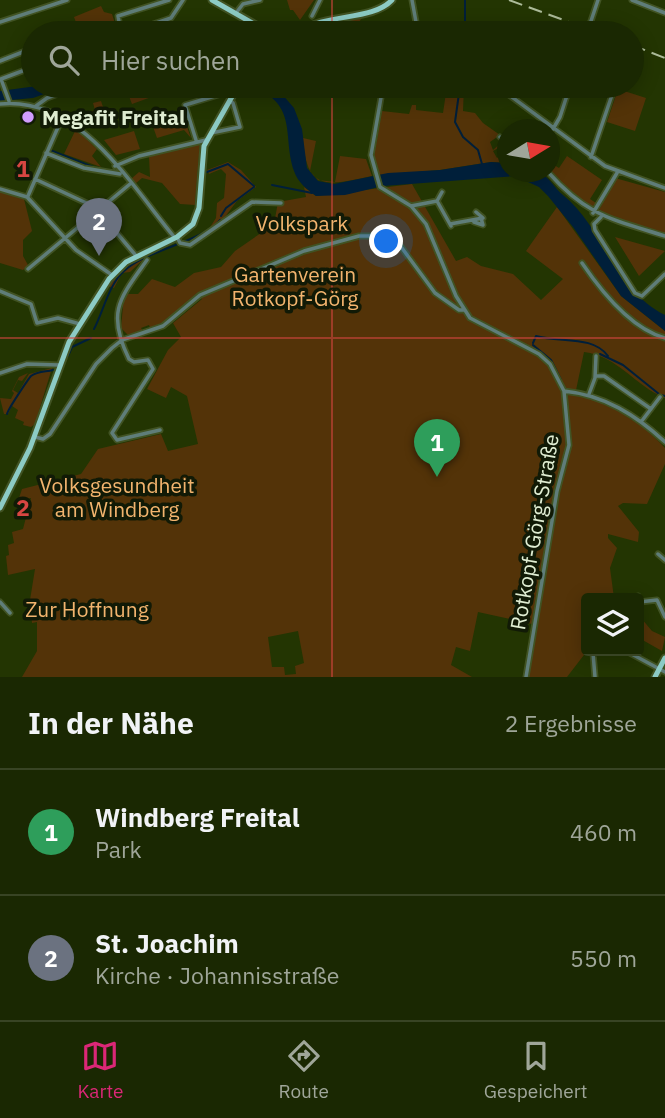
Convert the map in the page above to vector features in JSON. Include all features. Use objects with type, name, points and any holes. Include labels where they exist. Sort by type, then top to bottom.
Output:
[{"type":"main road","points":[[212,0],[246,21]]},
{"type":"main road","points":[[321,21],[381,8],[392,0]]},
{"type":"main road","points":[[0,508],[35,436],[60,366],[80,324],[112,275],[119,267],[178,239],[190,228],[197,215],[206,141],[231,98]]},
{"type":"main road","points":[[654,677],[662,670],[665,657]]},
{"type":"street","points":[[0,22],[66,0]]},
{"type":"street","points":[[119,21],[118,16],[169,0]]},
{"type":"street","points":[[162,21],[171,18],[183,0]]},
{"type":"street","points":[[236,13],[243,4],[260,0]]},
{"type":"street","points":[[312,16],[320,0]]},
{"type":"street","points":[[412,0],[416,21]]},
{"type":"street","points":[[591,21],[598,0]]},
{"type":"street","points":[[632,0],[665,13]]},
{"type":"street","points":[[0,61],[21,53]]},
{"type":"street","points":[[9,101],[0,78],[21,71]]},
{"type":"street","points":[[36,106],[47,98]]},
{"type":"street","points":[[196,141],[185,105],[208,98]]},
{"type":"street","points":[[211,133],[240,127],[231,98]]},
{"type":"street","points":[[381,98],[371,155],[380,187],[411,206],[426,224],[441,265],[464,310]]},
{"type":"street","points":[[513,98],[540,119]]},
{"type":"street","points":[[559,119],[566,98]]},
{"type":"street","points":[[591,157],[611,98]]},
{"type":"street","points":[[0,104],[9,101],[36,106],[89,135],[178,239],[190,245],[252,202],[281,203]]},
{"type":"street","points":[[27,197],[62,118]]},
{"type":"street","points":[[560,134],[591,157],[618,172],[665,188]]},
{"type":"street","points":[[115,166],[196,141],[206,141]]},
{"type":"street","points":[[46,153],[84,168],[121,173]]},
{"type":"street","points":[[593,213],[618,172]]},
{"type":"street","points":[[35,179],[89,203],[99,211],[137,257]]},
{"type":"street","points":[[557,182],[593,213],[665,236]]},
{"type":"street","points":[[28,269],[130,184]]},
{"type":"street","points":[[0,189],[27,197],[85,258],[112,275]]},
{"type":"street","points":[[437,201],[442,192]]},
{"type":"street","points":[[411,206],[437,201]]},
{"type":"street","points":[[437,201],[450,225],[474,222],[483,225],[481,218],[484,216],[476,212]]},
{"type":"street","points":[[601,216],[594,224],[595,230],[622,276],[638,295],[642,296],[665,274]]},
{"type":"street","name":"Rotkopf-Görg-Straße","points":[[35,436],[43,439],[49,435],[102,357],[122,340],[163,326],[200,295],[298,252],[359,236],[387,236],[394,240],[435,293],[459,310],[464,310],[470,318],[540,354],[550,364],[564,391],[569,440],[557,491],[526,677]]},
{"type":"street","points":[[147,260],[121,294],[117,316],[129,359],[134,362],[148,360],[153,369],[112,429],[113,438],[160,430]]},
{"type":"street","points":[[582,263],[624,312],[642,328],[665,338]]},
{"type":"street","points":[[0,291],[31,304],[37,323],[58,318],[80,324]]},
{"type":"street","points":[[589,394],[595,376],[596,356]]},
{"type":"street","points":[[0,373],[27,364],[60,366]]},
{"type":"street","points":[[595,376],[604,376],[651,409]]},
{"type":"street","points":[[564,391],[589,394],[641,422],[665,442]]},
{"type":"street","points":[[641,422],[660,397]]},
{"type":"street","points":[[658,554],[665,560]]},
{"type":"street","points":[[644,600],[657,600],[665,618]]},
{"type":"street","points":[[0,602],[10,613]]},
{"type":"street","points":[[593,656],[595,677]]},
{"type":"street","points":[[635,656],[662,670]]},
{"type":"green space","points":[[287,0],[314,0],[300,20],[293,10],[290,10]]},
{"type":"green space","points":[[101,6],[104,12],[112,14],[114,21],[75,21],[74,17]]},
{"type":"green space","points":[[130,98],[149,98],[132,104]]},
{"type":"green space","points":[[445,98],[464,98],[463,111],[475,113],[497,133],[497,137],[490,142],[493,150],[497,146],[493,151],[497,162],[379,175],[374,155],[382,111],[409,114],[412,105],[416,105],[416,110],[443,113]]},
{"type":"green space","points":[[615,98],[646,98],[635,131],[607,122]]},
{"type":"green space","points":[[101,101],[106,116],[95,120],[85,114],[95,110],[93,103]]},
{"type":"green space","points":[[175,113],[180,126],[186,124],[191,138],[184,130],[157,138],[151,121]]},
{"type":"green space","points":[[76,129],[97,149],[92,156],[101,167],[64,154]]},
{"type":"green space","points":[[134,131],[140,149],[116,155],[104,140]]},
{"type":"green space","points":[[303,138],[316,141],[310,170],[305,156]]},
{"type":"green space","points":[[193,143],[200,143],[195,205],[180,204],[162,183],[142,178],[135,184],[131,179],[139,172],[150,177],[149,156],[194,146]]},
{"type":"green space","points":[[340,156],[366,159],[372,176],[335,182]]},
{"type":"green space","points":[[567,156],[602,180],[590,199],[596,203],[591,208],[578,200],[560,181],[560,166]]},
{"type":"green space","points":[[228,162],[241,170],[256,187],[237,201],[215,230],[205,235],[216,218],[217,203],[224,198],[226,174],[221,169],[209,174],[207,170]]},
{"type":"green space","points":[[615,178],[665,192],[665,234],[601,214],[599,210]]},
{"type":"green space","points":[[412,184],[456,261],[467,257],[481,266],[513,274],[541,300],[563,279],[526,251],[557,207],[621,296],[665,331],[665,398],[607,359],[584,352],[575,395],[624,414],[646,430],[665,448],[665,464],[647,504],[623,503],[618,506],[639,532],[638,542],[608,534],[608,538],[617,548],[610,568],[613,593],[581,593],[581,656],[583,656],[567,677],[524,677],[532,624],[478,612],[470,651],[456,647],[451,665],[472,677],[22,677],[37,651],[37,622],[32,623],[30,600],[35,569],[8,575],[6,556],[9,555],[8,545],[14,543],[12,532],[23,529],[31,498],[18,501],[22,489],[81,474],[98,449],[161,434],[168,451],[198,444],[187,396],[171,387],[166,398],[147,389],[168,350],[181,337],[173,323],[202,299],[198,295],[167,321],[150,328],[149,325],[141,328],[143,331],[128,335],[121,328],[124,294],[138,294],[152,279],[175,287],[194,273],[221,267],[235,251],[274,224],[278,202],[306,197],[304,187],[316,196]],"holes":[[[298,631],[304,663],[295,666],[296,674],[285,675],[284,667],[272,667],[268,637]]]},
{"type":"green space","points":[[0,191],[24,199],[32,231],[23,240],[23,256],[28,265],[23,270],[0,263]]},
{"type":"green space","points":[[615,237],[665,251],[639,276]]},
{"type":"green space","points":[[145,258],[130,272],[122,273],[114,288],[108,286],[123,268]]},
{"type":"green space","points":[[52,368],[35,424],[31,427],[23,425],[24,422],[15,418],[18,410],[12,406],[8,414],[4,414],[0,398],[11,399],[14,393],[12,391],[19,377],[28,373],[22,381],[18,380],[13,390],[18,393],[29,374]]},
{"type":"green space","points":[[644,622],[652,631],[665,637],[662,651],[644,641]]},
{"type":"water","points":[[21,88],[21,98],[33,98],[0,101],[0,91]]},
{"type":"water","points":[[271,98],[285,98],[294,108],[302,129],[307,168],[318,181],[334,184],[388,173],[440,170],[491,162],[497,162],[497,177],[383,186],[345,195],[316,196],[300,182],[294,171],[283,112]]},
{"type":"water","points":[[528,182],[551,182],[577,209],[633,290],[665,315],[665,331],[621,296],[573,227],[539,187]]},
{"type":"waterway","points":[[465,0],[465,21]]},
{"type":"waterway","points":[[458,98],[455,122],[463,137],[478,150],[482,164]]},
{"type":"waterway","points":[[50,150],[98,169]]},
{"type":"waterway","points":[[207,172],[228,164],[254,186]]},
{"type":"waterway","points":[[272,185],[312,193]]},
{"type":"waterway","points":[[221,216],[226,208],[254,187]]},
{"type":"waterway","points":[[94,329],[110,291],[124,271],[146,257],[201,234],[220,220]]},
{"type":"waterway","points":[[533,343],[536,336],[585,342],[602,349],[608,356]]},
{"type":"waterway","points":[[68,356],[72,347],[91,338]]},
{"type":"waterway","points":[[533,345],[551,360],[561,380]]},
{"type":"waterway","points":[[600,354],[623,365],[659,394]]},
{"type":"waterway","points":[[7,414],[31,376],[53,370]]},
{"type":"waterway","points":[[661,395],[665,396]]},
{"type":"railway","points":[[509,0],[566,21]]},
{"type":"railway","points":[[644,50],[665,58]]},
{"type":"place","name":"Megafit Freital","points":[[28,117]]},
{"type":"place","name":"St. Joachim","points":[[99,256]]},
{"type":"place","name":"Windberg Freital","points":[[437,477]]},
{"type":"park label","name":"Volkspark","points":[[302,223]]},
{"type":"park label","name":"Gartenverein Rotkopf-Görg","points":[[295,286]]},
{"type":"park label","name":"Volksgesundheit am Windberg","points":[[117,497]]},
{"type":"park label","name":"Zur Hoffnung","points":[[87,609]]}]
